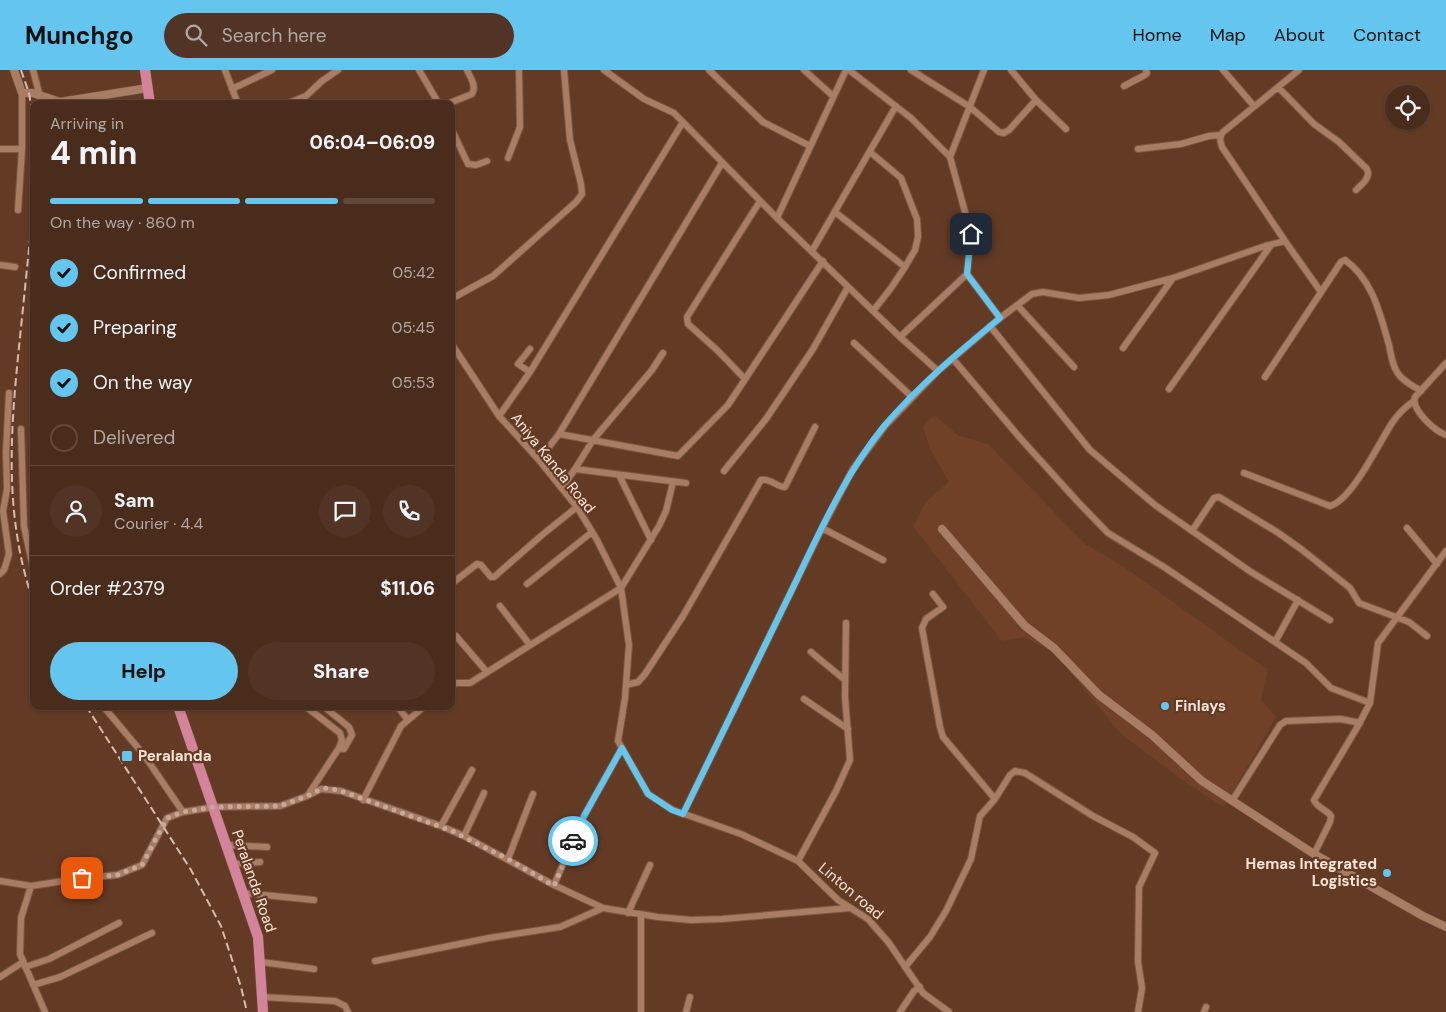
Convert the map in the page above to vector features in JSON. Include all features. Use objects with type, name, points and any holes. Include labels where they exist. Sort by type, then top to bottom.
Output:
[{"type":"main road","points":[[145,70],[150,100]]},
{"type":"main road","name":"Peralanda Road","points":[[179,710],[258,937],[263,1012]]},
{"type":"street","points":[[14,70],[22,93],[22,149],[18,210]]},
{"type":"street","points":[[33,70],[41,100]]},
{"type":"street","points":[[225,70],[236,100]]},
{"type":"street","points":[[232,89],[272,70]]},
{"type":"street","points":[[296,100],[306,96],[322,81],[338,70]]},
{"type":"street","points":[[419,70],[437,100]]},
{"type":"street","points":[[455,101],[472,94],[474,90],[467,70]]},
{"type":"street","points":[[508,158],[520,127],[519,70]]},
{"type":"street","points":[[455,296],[493,276],[576,202],[582,194],[570,140],[564,70]]},
{"type":"street","points":[[604,70],[644,99],[674,113],[777,218],[900,337],[938,371]]},
{"type":"street","points":[[710,70],[763,122],[810,146]]},
{"type":"street","points":[[804,70],[833,96]]},
{"type":"street","points":[[777,218],[833,96],[848,70],[911,118],[950,157],[971,234],[967,274],[900,337]]},
{"type":"street","points":[[911,70],[970,107],[999,132],[1004,133],[1036,100]]},
{"type":"street","points":[[950,157],[984,70]]},
{"type":"street","points":[[1011,70],[1036,100],[1066,128]]},
{"type":"street","points":[[1124,86],[1145,75],[1147,73],[1146,70]]},
{"type":"street","points":[[1223,70],[1254,106]]},
{"type":"street","points":[[1299,70],[1222,132],[1220,136],[1222,147],[1321,292]]},
{"type":"street","points":[[1278,87],[1314,124],[1339,142],[1367,169],[1368,177],[1356,190]]},
{"type":"street","points":[[73,100],[148,88]]},
{"type":"street","points":[[22,93],[33,93],[41,100]]},
{"type":"street","points":[[812,250],[896,106]]},
{"type":"street","points":[[499,416],[530,372],[683,122]]},
{"type":"street","points":[[455,136],[468,164],[476,165],[487,161]]},
{"type":"street","points":[[1138,149],[1181,144],[1209,136],[1220,136]]},
{"type":"street","points":[[0,149],[22,149]]},
{"type":"street","points":[[870,152],[901,178],[917,219],[918,237],[916,250],[873,311]]},
{"type":"street","points":[[539,460],[559,434],[722,163]]},
{"type":"street","points":[[745,379],[688,324],[687,317],[760,201]]},
{"type":"street","points":[[835,212],[905,266]]},
{"type":"street","points":[[683,814],[822,528],[853,469],[885,426],[938,371],[1016,304],[1032,294],[1043,292],[1079,298],[1109,295],[1173,278],[1285,241]]},
{"type":"street","points":[[1169,389],[1271,245]]},
{"type":"street","points":[[1265,377],[1341,262],[1346,260],[1354,266],[1372,293],[1378,306],[1397,372],[1406,382],[1421,390]]},
{"type":"street","points":[[559,434],[678,456],[728,405],[823,261]]},
{"type":"street","points":[[0,265],[15,267]]},
{"type":"street","points":[[967,274],[1000,318]]},
{"type":"street","points":[[1123,348],[1173,278]]},
{"type":"street","points":[[724,471],[766,419],[813,349],[848,287]]},
{"type":"street","points":[[1016,304],[1074,368]]},
{"type":"street","points":[[990,326],[1090,450],[1155,505],[1251,572],[1330,620]]},
{"type":"street","points":[[854,343],[912,397]]},
{"type":"street","name":"Aniya Kanda Road","points":[[455,349],[499,416],[539,460],[577,507],[621,588],[629,645],[625,698],[618,741],[648,794],[672,810],[683,814]]},
{"type":"street","points":[[530,349],[518,364],[530,372]]},
{"type":"street","points":[[562,488],[593,440],[652,370],[663,353]]},
{"type":"street","points":[[953,359],[1034,453],[1108,533],[1164,567],[1306,663],[1331,688],[1370,703]]},
{"type":"street","points":[[1244,473],[1330,506],[1336,504],[1360,477],[1393,422],[1403,409],[1414,401],[1421,390],[1446,364]]},
{"type":"street","points":[[0,574],[4,570],[9,554],[3,511],[7,489],[6,452],[9,393]]},
{"type":"street","points":[[1414,401],[1416,408],[1435,430],[1446,435]]},
{"type":"street","points":[[626,685],[638,682],[645,674],[683,616],[761,480],[767,479],[780,486],[785,486],[815,427]]},
{"type":"street","points":[[21,429],[24,526],[30,554]]},
{"type":"street","points":[[575,469],[686,483]]},
{"type":"street","points":[[619,475],[651,540]]},
{"type":"street","points":[[455,684],[470,683],[621,588],[651,540],[666,511],[674,482]]},
{"type":"street","points":[[1192,531],[1214,498],[1219,497],[1277,532],[1301,549],[1350,588],[1359,603],[1409,622],[1427,636]]},
{"type":"street","points":[[455,581],[477,564],[481,565],[491,577],[494,577],[577,507]]},
{"type":"street","points":[[822,528],[883,560]]},
{"type":"street","points":[[1407,528],[1437,564]]},
{"type":"street","points":[[942,529],[1024,626],[1054,648],[1099,695],[1152,735],[1202,781],[1314,854],[1423,916],[1446,927]]},
{"type":"street","points":[[527,584],[592,532]]},
{"type":"street","points":[[1314,854],[1330,822],[1331,816],[1316,805],[1314,800],[1370,703],[1378,643],[1446,552]]},
{"type":"street","points":[[934,594],[943,607],[926,619],[922,628],[940,727],[943,736],[995,799]]},
{"type":"street","points":[[1275,642],[1298,600]]},
{"type":"street","points":[[500,606],[530,645]]},
{"type":"street","points":[[798,861],[836,791],[850,760],[845,697],[846,623]]},
{"type":"street","points":[[456,636],[487,672]]},
{"type":"street","points":[[811,652],[845,680]]},
{"type":"street","points":[[804,699],[848,729]]},
{"type":"street","points":[[106,710],[144,755],[183,812]]},
{"type":"street","points":[[307,796],[340,748],[342,740],[340,733],[309,710]]},
{"type":"street","points":[[329,710],[349,727],[352,735],[344,749],[340,748]]},
{"type":"street","points":[[400,710],[408,720]]},
{"type":"street","points":[[363,800],[401,726],[420,710]]},
{"type":"street","points":[[1232,801],[1280,725],[1286,720],[1341,719],[1360,723]]},
{"type":"street","points":[[554,886],[584,816],[622,748]]},
{"type":"street","points":[[441,826],[472,770]]},
{"type":"street","points":[[905,967],[930,937],[946,911],[971,859],[980,816],[1015,771],[1025,773],[1093,816],[1133,837],[1155,853],[1139,887],[1138,962],[1142,988],[1138,1012]]},
{"type":"street","points":[[0,881],[31,886],[117,875],[142,865],[167,818],[183,812],[214,807],[280,806],[321,789],[328,788],[441,826],[464,836],[554,886],[603,908],[641,915],[690,920],[850,908]]},
{"type":"street","points":[[464,836],[484,793]]},
{"type":"street","points":[[508,859],[534,794]]},
{"type":"street","name":"Linton road","points":[[683,814],[741,834],[798,861],[828,891],[868,919],[889,943],[923,993],[949,1012]]},
{"type":"street","points":[[226,845],[267,847]]},
{"type":"street","points":[[232,864],[260,862]]},
{"type":"street","points":[[628,913],[650,864]]},
{"type":"street","points":[[31,886],[21,918],[20,954],[44,1010],[35,1012]]},
{"type":"street","points":[[243,893],[314,900]]},
{"type":"street","points":[[375,961],[489,938],[560,928],[603,908]]},
{"type":"street","points":[[641,915],[641,1012]]},
{"type":"street","points":[[0,977],[24,965],[49,959],[119,924]]},
{"type":"street","points":[[33,985],[60,977],[152,933]]},
{"type":"street","points":[[261,962],[314,969]]},
{"type":"street","points":[[900,1012],[914,991],[920,988]]},
{"type":"street","points":[[261,997],[335,1001],[345,1006],[348,1012]]},
{"type":"street","points":[[686,1012],[690,997]]},
{"type":"shaded area","points":[[934,415],[959,436],[988,444],[1085,544],[1124,567],[1268,670],[1261,700],[1276,717],[1224,807],[1188,784],[1121,734],[1054,652],[1024,637],[1002,641],[913,526],[926,502],[949,482],[930,449],[923,427]]},
{"type":"railway","points":[[21,70],[30,100]]},
{"type":"railway","points":[[30,239],[13,412],[12,444],[14,508],[24,572],[30,591]]},
{"type":"railway","points":[[89,710],[191,870],[221,926],[247,1012]]},
{"type":"way so far","points":[[82,878],[117,875],[142,865],[167,818],[183,812],[214,807],[280,806],[321,789],[328,788],[441,826],[508,859],[554,886],[573,841]]},
{"type":"place","name":"Finlays","points":[[1165,706]]},
{"type":"place","name":"Peralanda","points":[[127,756]]},
{"type":"place","name":"Hemas Integrated Logistics","points":[[1387,873]]},
{"type":"route","points":[[573,841],[584,816],[622,748],[648,794],[672,810],[683,814],[822,528],[853,469],[885,426],[912,397],[938,371],[1000,318],[967,274],[971,234]]}]
